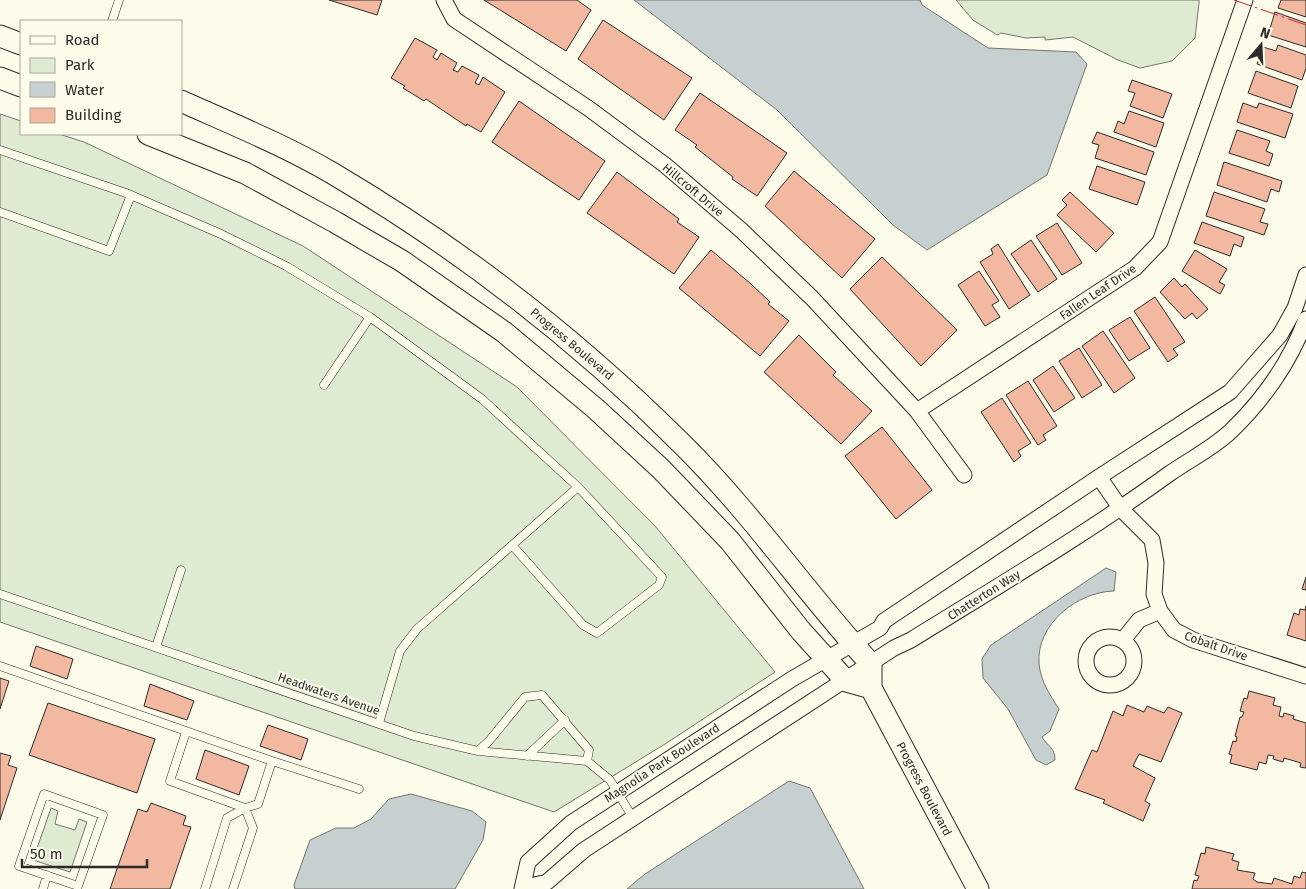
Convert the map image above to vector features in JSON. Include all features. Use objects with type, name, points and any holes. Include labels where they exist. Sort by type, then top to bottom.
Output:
[{"type":"main road","points":[[0,36],[20,44]]},
{"type":"main road","points":[[0,78],[20,86]]},
{"type":"main road","name":"Progress Boulevard","points":[[182,101],[253,133],[331,172],[410,222],[520,302],[616,380],[684,445],[749,517],[871,664],[871,688],[978,889]]},
{"type":"main road","points":[[150,135],[245,173],[335,222],[402,261],[504,332],[596,409],[661,469],[730,541],[801,631],[846,681],[871,688]]},
{"type":"street","name":"Hillcroft Drive","points":[[444,0],[454,19],[588,108],[665,165],[741,230],[812,298],[917,411],[964,475]]},
{"type":"street","name":"Fallen Leaf Drive","points":[[917,411],[1135,268],[1160,242],[1245,0]]},
{"type":"street","points":[[1121,509],[1099,477],[1230,392],[1280,335],[1295,308],[1306,275]]},
{"type":"street","name":"Chatterton Way","points":[[846,681],[1121,509],[1229,433],[1254,407],[1278,376],[1298,340],[1306,319]]},
{"type":"street","name":"Magnolia Park Boulevard","points":[[846,681],[584,850],[548,882],[522,888],[528,862],[571,823],[617,791],[826,659],[880,628],[884,621],[1099,477]]},
{"type":"street","name":"Cobalt Drive","points":[[1121,509],[1152,540],[1156,563],[1154,594],[1160,611],[1174,630],[1193,640],[1306,676]]},
{"type":"street","points":[[1123,640],[1139,620],[1160,611]]},
{"type":"lane","points":[[112,20],[119,0]]},
{"type":"lane","points":[[0,150],[131,195],[221,234],[286,266],[370,317],[482,398],[578,487],[662,577],[659,585],[597,633],[583,625],[512,545]]},
{"type":"lane","points":[[0,212],[109,251],[131,195]]},
{"type":"lane","points":[[324,385],[370,317]]},
{"type":"lane","points":[[379,723],[400,651],[417,629],[578,487]]},
{"type":"lane","points":[[156,647],[181,570]]},
{"type":"lane","name":"Headwaters Avenue","points":[[0,594],[414,736],[478,751],[587,761]]},
{"type":"lane","points":[[0,666],[186,732],[359,789]]},
{"type":"lane","points":[[478,751],[489,741],[525,697],[542,695],[589,750],[587,761],[610,780],[633,818]]},
{"type":"lane","points":[[527,756],[565,720]]},
{"type":"lane","points":[[186,732],[170,781],[245,808],[254,828],[233,889]]},
{"type":"lane","points":[[205,889],[227,818],[245,808],[258,804],[272,761]]},
{"type":"lane","points":[[44,794],[103,815],[78,886],[47,875],[19,866],[44,794]]},
{"type":"lane","points":[[43,889],[47,875]]},
{"type":"green space","points":[[956,0],[1199,0],[1199,3],[1195,38],[1172,61],[1140,68],[1118,60],[1073,37],[1045,40],[1045,37],[1026,38],[1001,33],[997,35],[973,20]]},
{"type":"green space","points":[[0,114],[20,121],[20,135],[62,135],[84,142],[303,246],[517,387],[655,526],[775,672],[665,744],[554,812],[0,622]]},
{"type":"green space","points":[[51,808],[58,811],[55,824],[75,830],[79,819],[87,822],[70,872],[33,860]]},
{"type":"water","points":[[634,0],[920,0],[922,5],[988,48],[1076,52],[1087,64],[1047,175],[927,250],[893,225],[777,110]]},
{"type":"water","points":[[1106,568],[1116,572],[1114,591],[1086,597],[1073,604],[1052,624],[1044,636],[1040,649],[1039,664],[1042,677],[1046,688],[1059,709],[1050,731],[1042,737],[1055,756],[1055,760],[1046,765],[1036,760],[1008,709],[983,678],[982,659],[991,645]]},
{"type":"water","points":[[789,781],[810,788],[864,889],[627,889],[645,874]]},
{"type":"water","points":[[411,794],[472,811],[486,822],[483,840],[455,889],[295,889],[294,885],[310,840],[336,828],[354,828],[371,819],[389,799]]},
{"type":"building","points":[[329,0],[382,0],[377,15]]},
{"type":"building","points":[[484,0],[577,0],[591,10],[566,51]]},
{"type":"building","points":[[1281,0],[1306,0],[1306,17],[1278,8]]},
{"type":"building","points":[[1275,12],[1306,23],[1306,47],[1268,35]]},
{"type":"building","points":[[603,20],[692,78],[664,120],[578,59]]},
{"type":"building","points":[[415,38],[437,50],[433,57],[437,60],[441,53],[457,63],[453,70],[458,72],[462,66],[479,75],[475,83],[479,85],[483,77],[505,92],[481,132],[467,124],[466,126],[426,99],[424,101],[391,78]]},
{"type":"building","points":[[1278,45],[1306,55],[1306,68],[1302,80],[1257,64],[1263,47],[1276,51]]},
{"type":"building","points":[[1256,71],[1298,86],[1291,108],[1248,93]]},
{"type":"building","points":[[1132,80],[1172,94],[1163,118],[1130,106],[1135,93],[1128,91]]},
{"type":"building","points":[[700,93],[787,153],[757,196],[732,179],[733,177],[695,147],[697,145],[675,130]]},
{"type":"building","points":[[519,101],[605,161],[579,200],[492,142]]},
{"type":"building","points":[[1243,103],[1257,108],[1259,103],[1293,114],[1285,138],[1237,122]]},
{"type":"building","points":[[1129,111],[1164,123],[1156,147],[1114,132],[1118,121],[1124,124]]},
{"type":"building","points":[[1237,130],[1270,141],[1266,151],[1273,154],[1269,166],[1229,153]]},
{"type":"building","points":[[1097,132],[1154,152],[1146,175],[1095,158],[1099,145],[1092,143]]},
{"type":"building","points":[[1224,162],[1282,181],[1279,192],[1271,189],[1267,202],[1217,185]]},
{"type":"building","points":[[1097,166],[1145,182],[1137,205],[1089,189]]},
{"type":"building","points":[[794,171],[875,239],[842,278],[765,206]]},
{"type":"building","points":[[617,172],[679,219],[677,222],[699,237],[674,274],[587,213]]},
{"type":"building","points":[[1070,192],[1114,233],[1096,252],[1057,215],[1067,205],[1062,200]]},
{"type":"building","points":[[1214,192],[1265,209],[1260,222],[1268,224],[1264,235],[1206,216]]},
{"type":"building","points":[[1202,222],[1244,237],[1241,247],[1234,244],[1230,256],[1194,243]]},
{"type":"building","points":[[1057,223],[1082,263],[1062,275],[1036,236]]},
{"type":"building","points":[[1031,240],[1057,279],[1038,292],[1011,254]]},
{"type":"building","points":[[998,244],[1030,295],[1009,309],[980,262],[993,254],[991,249]]},
{"type":"building","points":[[711,250],[751,284],[770,302],[768,304],[789,321],[760,356],[679,288]]},
{"type":"building","points":[[1195,250],[1227,269],[1219,282],[1225,285],[1220,294],[1182,271]]},
{"type":"building","points":[[882,257],[957,330],[921,366],[850,289]]},
{"type":"building","points":[[979,271],[999,301],[992,305],[1000,317],[985,326],[958,285]]},
{"type":"building","points":[[1174,278],[1182,287],[1185,284],[1208,309],[1197,319],[1192,313],[1185,319],[1160,292]]},
{"type":"building","points":[[1155,297],[1185,342],[1173,349],[1178,355],[1168,362],[1134,311]]},
{"type":"building","points":[[1130,317],[1150,348],[1129,361],[1109,330]]},
{"type":"building","points":[[1103,331],[1135,378],[1114,393],[1082,346]]},
{"type":"building","points":[[799,335],[836,372],[833,375],[872,411],[841,444],[764,372]]},
{"type":"building","points":[[1079,348],[1102,385],[1082,398],[1059,361]]},
{"type":"building","points":[[1053,366],[1075,398],[1054,412],[1033,380]]},
{"type":"building","points":[[1028,381],[1057,426],[1043,435],[1046,440],[1038,445],[1006,395]]},
{"type":"building","points":[[1002,398],[1031,443],[1018,451],[1021,456],[1014,462],[981,412]]},
{"type":"building","points":[[882,427],[932,490],[896,519],[845,456]]},
{"type":"building","points":[[1306,577],[1306,590],[1302,589]]},
{"type":"building","points":[[1306,606],[1306,641],[1287,635],[1294,613],[1299,615],[1300,609],[1305,610]]},
{"type":"building","points":[[36,646],[73,659],[67,679],[30,666]]},
{"type":"building","points":[[0,678],[9,681],[0,709]]},
{"type":"building","points":[[150,684],[194,701],[187,720],[144,706]]},
{"type":"building","points":[[1249,691],[1275,698],[1273,705],[1281,707],[1279,716],[1283,717],[1284,713],[1294,716],[1293,719],[1306,723],[1306,768],[1300,767],[1301,763],[1284,758],[1283,762],[1273,759],[1274,756],[1268,755],[1266,764],[1259,762],[1257,770],[1230,763],[1232,755],[1229,754],[1233,741],[1236,742],[1237,737],[1235,736],[1240,717],[1242,717],[1244,712],[1240,711],[1244,698],[1247,699]]},
{"type":"building","points":[[48,703],[155,739],[137,793],[29,755]]},
{"type":"building","points":[[1127,705],[1144,712],[1147,706],[1164,713],[1168,707],[1182,713],[1161,762],[1139,754],[1133,766],[1155,778],[1145,801],[1150,804],[1143,821],[1103,803],[1105,800],[1075,789],[1092,750],[1097,752],[1113,711],[1123,716]]},
{"type":"building","points":[[268,725],[308,739],[301,760],[260,746]]},
{"type":"building","points":[[205,750],[249,766],[239,795],[196,779]]},
{"type":"building","points":[[0,753],[11,756],[8,765],[17,768],[0,820]]},
{"type":"building","points":[[151,803],[186,816],[183,825],[191,827],[170,889],[110,889],[138,809],[147,812]]},
{"type":"building","points":[[1206,847],[1234,854],[1232,860],[1239,862],[1237,870],[1255,873],[1253,879],[1257,882],[1272,884],[1274,878],[1292,884],[1294,876],[1300,878],[1302,872],[1306,873],[1306,889],[1192,889],[1194,880],[1197,881],[1199,876],[1195,875],[1201,853],[1205,854]]},
{"type":"power","points":[[1234,0],[1306,25]]}]
